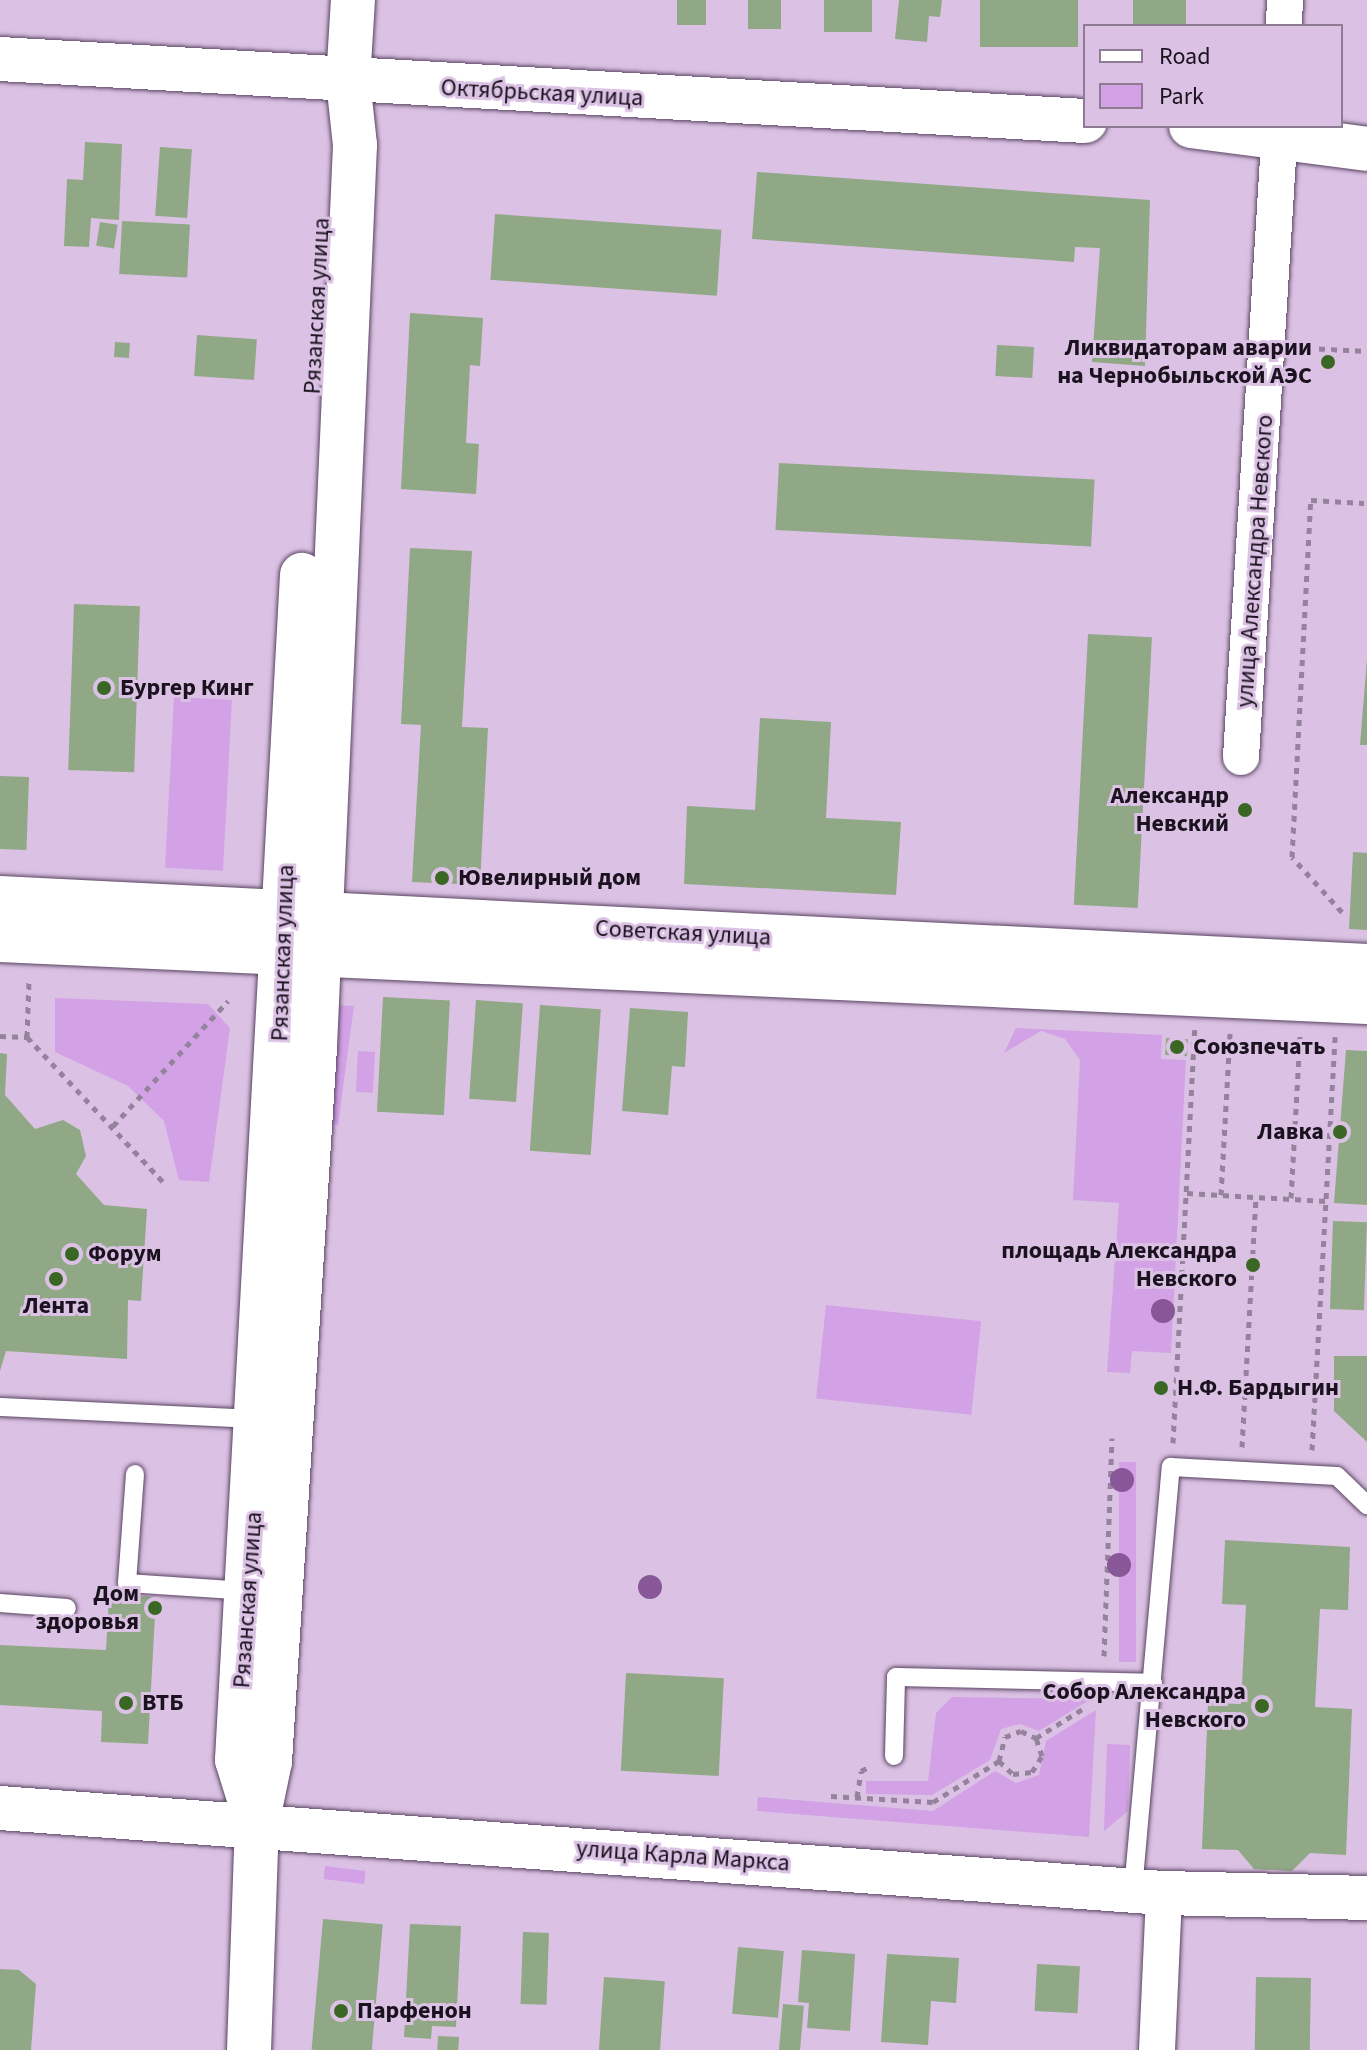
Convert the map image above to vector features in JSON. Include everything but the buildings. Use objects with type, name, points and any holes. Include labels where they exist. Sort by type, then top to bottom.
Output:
[{"type":"main road","name":"Рязанская улица","points":[[257,1824],[237,1760],[259,1419],[301,934],[355,145],[348,81],[353,0]]},
{"type":"main road","name":"Октябрьская улица","points":[[0,59],[1083,121]]},
{"type":"main road","points":[[1227,128],[1280,131],[1367,149]]},
{"type":"main road","name":"Советская улица","points":[[0,898],[301,934],[1367,1002]]},
{"type":"main road","name":"Рязанская улица","points":[[249,2050],[257,1824],[270,1761],[301,934]]},
{"type":"main road","name":"Советская улица","points":[[0,940],[301,934],[1367,966]]},
{"type":"main road","name":"улица Карла Маркса","points":[[0,1808],[257,1824],[1149,1892],[1367,1898]]},
{"type":"street","points":[[1284,24],[1285,0]]},
{"type":"street","name":"улица Александра Невского","points":[[1241,757],[1280,131]]},
{"type":"street","points":[[1149,1892],[1157,2050]]},
{"type":"lane","points":[[0,1407],[259,1419]]},
{"type":"lane","points":[[1149,1892],[1153,1683],[1171,1467],[1337,1476],[1367,1505]]},
{"type":"lane","points":[[135,1474],[127,1583],[248,1591]]},
{"type":"lane","points":[[0,1603],[67,1608]]},
{"type":"lane","points":[[894,1756],[896,1677],[1153,1683]]},
{"type":"path","points":[[1307,348],[1367,351]]},
{"type":"path","points":[[1342,912],[1292,857],[1310,516],[1311,500],[1364,503]]},
{"type":"path","points":[[27,1037],[29,976]]},
{"type":"path","points":[[113,1126],[228,1001]]},
{"type":"path","points":[[1171,1467],[1196,1029]]},
{"type":"path","points":[[1221,1195],[1230,1031]]},
{"type":"path","points":[[1291,1198],[1301,1035]]},
{"type":"path","points":[[0,1036],[27,1037],[164,1183]]},
{"type":"path","points":[[1311,1475],[1335,1036]]},
{"type":"path","points":[[1187,1193],[1326,1201]]},
{"type":"path","points":[[1241,1471],[1256,1197]]},
{"type":"path","points":[[1036,1738],[1102,1697],[1112,1438]]},
{"type":"path","points":[[831,1796],[933,1802],[999,1761],[1005,1737],[1021,1731],[1036,1738],[1042,1756],[1032,1772],[1013,1774],[999,1761]]},
{"type":"path","points":[[857,1797],[861,1771],[894,1756]]},
{"type":"green space","points":[[174,697],[232,700],[223,871],[165,868]]},
{"type":"green space","points":[[55,998],[208,1004],[230,1028],[209,1182],[179,1180],[164,1121],[128,1086],[55,1052]]},
{"type":"green space","points":[[335,1005],[354,1006],[338,1125],[327,1125]]},
{"type":"green space","points":[[1016,1028],[1162,1035],[1161,1059],[1186,1060],[1171,1353],[1132,1351],[1130,1373],[1107,1372],[1119,1203],[1073,1200],[1080,1060],[1065,1039],[1041,1031],[1004,1053]]},
{"type":"green space","points":[[358,1051],[375,1052],[373,1093],[356,1092]]},
{"type":"green space","points":[[826,1305],[981,1321],[971,1415],[816,1398]]},
{"type":"green space","points":[[1119,1462],[1136,1462],[1136,1662],[1119,1662]]},
{"type":"green space","points":[[952,1697],[1091,1699],[1039,1731],[1020,1724],[1001,1729],[990,1760],[932,1795],[866,1794],[866,1781],[928,1781],[936,1713]]},
{"type":"green space","points":[[1096,1710],[1089,1837],[757,1811],[758,1797],[933,1811],[995,1771],[1016,1783],[1039,1775],[1046,1741]]},
{"type":"green space","points":[[1107,1744],[1130,1745],[1128,1811],[1104,1831]]},
{"type":"green space","points":[[325,1866],[366,1871],[364,1884],[323,1879]]},
{"type":"place","name":"Ликвидаторам аварии на Чернобыльской АЭС","points":[[1328,362]]},
{"type":"place","name":"Бургер Кинг","points":[[104,688]]},
{"type":"place","name":"Александр Невский","points":[[1245,810]]},
{"type":"place","name":"Ювелирный дом","points":[[442,878]]},
{"type":"place","name":"Союзпечать","points":[[1177,1047]]},
{"type":"place","name":"Лавка","points":[[1340,1132]]},
{"type":"place","name":"Форум","points":[[72,1254]]},
{"type":"place","name":"площадь Александра Невского","points":[[1253,1265]]},
{"type":"place","name":"Лента","points":[[56,1279]]},
{"type":"place","name":"Н.Ф. Бардыгин","points":[[1161,1388]]},
{"type":"place","name":"Дом здоровья","points":[[155,1608]]},
{"type":"place","name":"ВТБ","points":[[126,1703]]},
{"type":"place","name":"Собор Александра Невского","points":[[1262,1706]]},
{"type":"place","name":"Парфенон","points":[[341,2011]]}]
